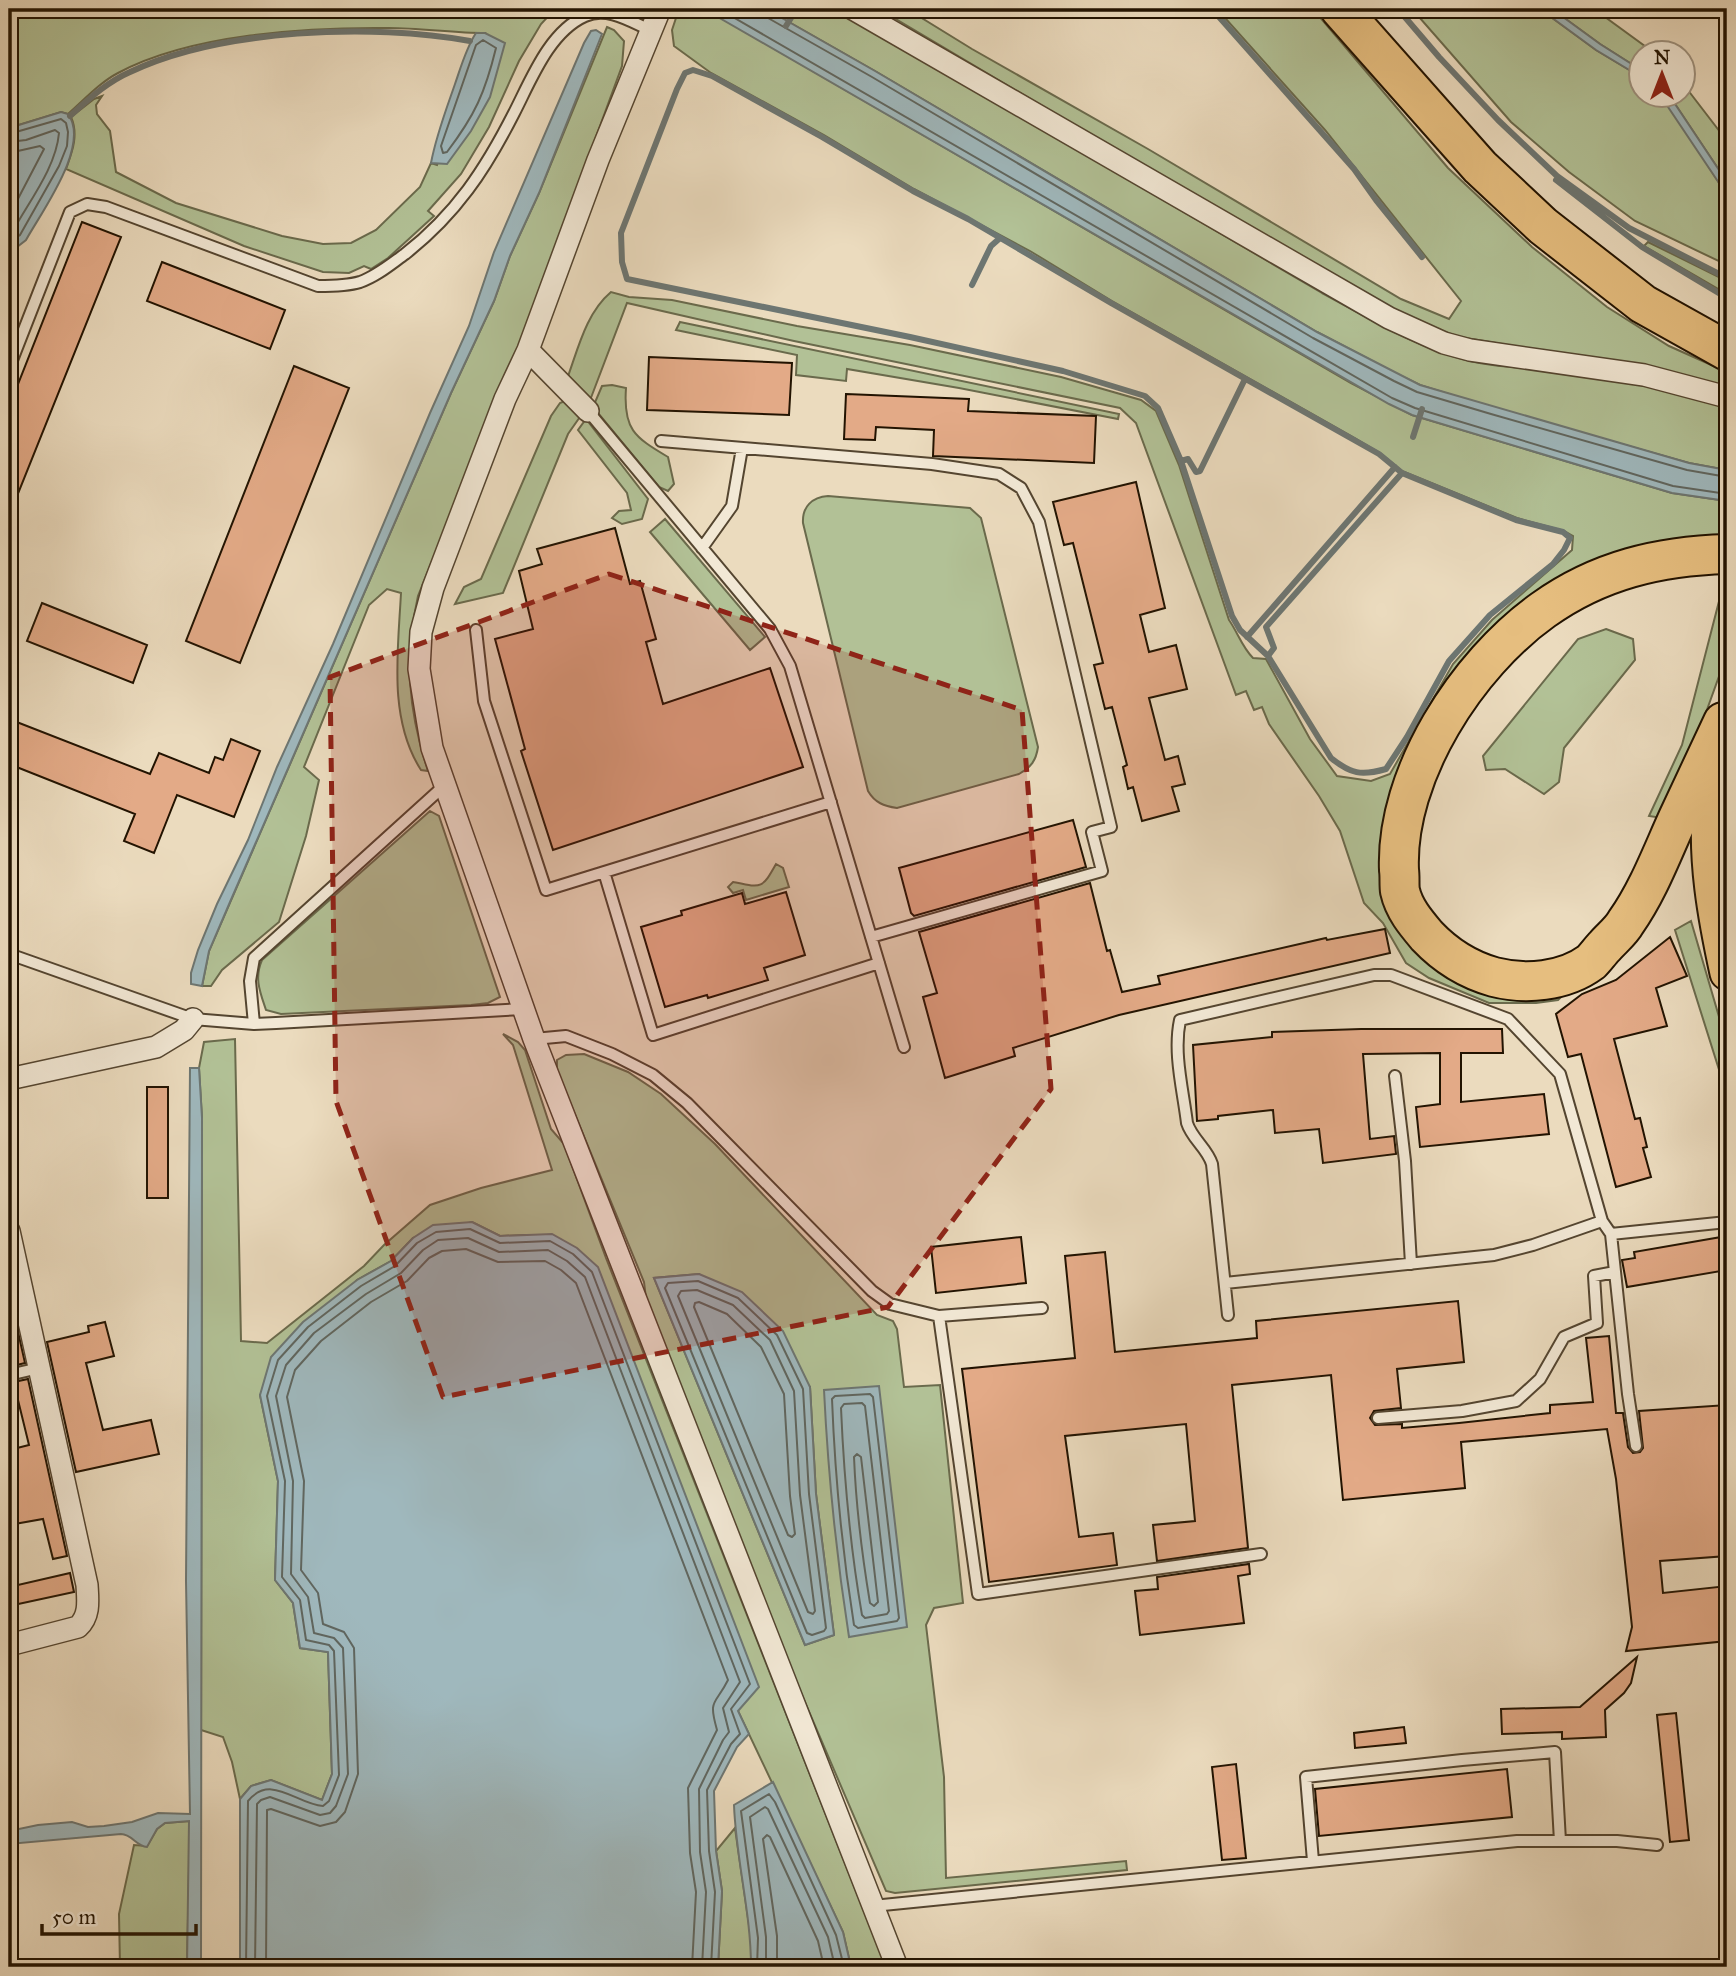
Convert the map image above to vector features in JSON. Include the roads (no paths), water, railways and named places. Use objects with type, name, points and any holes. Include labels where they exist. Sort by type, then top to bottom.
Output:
[{"type":"highway","points":[[1340,9],[1480,167],[1543,226],[1643,304],[1727,351]]},
{"type":"highway","points":[[1368,9],[1495,155],[1559,215],[1653,284],[1727,325]]},
{"type":"highway","points":[[1725,716],[1651,878],[1626,924],[1590,962],[1562,976],[1537,981],[1507,980],[1482,973],[1460,962],[1436,945],[1412,919],[1400,891],[1398,848],[1404,816],[1416,776],[1445,719],[1471,680],[1509,638],[1543,610],[1590,582],[1628,569],[1684,556],[1727,554]]},
{"type":"main road","points":[[1725,716],[1710,802],[1710,869],[1718,932],[1727,974]]},
{"type":"street","points":[[659,9],[433,588],[421,632],[419,669],[432,748],[523,1009],[897,1967]]},
{"type":"street","points":[[853,9],[1388,318],[1444,343],[1644,375],[1727,397]]},
{"type":"street","points":[[528,350],[588,411]]},
{"type":"street","points":[[9,1079],[156,1047],[184,1030],[193,1019]]},
{"type":"street","points":[[9,1231],[87,1585],[88,1603],[85,1620],[78,1627],[9,1645]]},
{"type":"lane","points":[[9,368],[70,212],[86,204],[106,207],[318,286],[361,282],[384,270],[430,234],[466,194],[492,158],[537,69],[566,28],[586,15],[609,12],[650,30]]},
{"type":"lane","points":[[588,411],[771,629],[790,666],[904,1047]]},
{"type":"lane","points":[[661,441],[932,464],[999,474],[1021,488],[1039,523],[1111,827],[1092,832],[1102,871],[871,937]]},
{"type":"lane","points":[[702,548],[732,506],[742,449]]},
{"type":"lane","points":[[476,630],[484,701],[545,890],[831,803]]},
{"type":"lane","points":[[254,1024],[250,981],[254,958],[445,785]]},
{"type":"lane","points":[[604,872],[653,1035],[879,963]]},
{"type":"lane","points":[[9,954],[193,1019],[254,1024],[523,1009]]},
{"type":"lane","points":[[1228,1315],[1212,1164],[1209,1153],[1190,1131],[1187,1123],[1177,1047],[1180,1020],[1374,975],[1391,975],[1508,1019],[1560,1074],[1602,1221],[1611,1234],[1636,1446]]},
{"type":"lane","points":[[534,1038],[566,1037],[612,1054],[653,1075],[687,1103],[872,1291],[890,1304],[939,1316],[1042,1308]]},
{"type":"lane","points":[[1395,1076],[1405,1161],[1411,1264]]},
{"type":"lane","points":[[1225,1283],[1494,1255],[1533,1245],[1602,1221]]},
{"type":"lane","points":[[1611,1234],[1727,1222]]},
{"type":"lane","points":[[1378,1418],[1462,1411],[1516,1401],[1540,1379],[1564,1337],[1597,1323],[1594,1276],[1615,1272]]},
{"type":"lane","points":[[939,1316],[978,1594],[1261,1554]]},
{"type":"lane","points":[[9,1375],[39,1368]]},
{"type":"lane","points":[[1313,1861],[1306,1777],[1555,1752],[1560,1841]]},
{"type":"lane","points":[[873,1906],[1517,1841],[1617,1841],[1657,1846]]},
{"type":"water","points":[[704,9],[766,9],[1317,332],[1420,385],[1689,463],[1727,470],[1727,501],[1672,493],[1412,415],[1389,404]]},
{"type":"water","points":[[1540,9],[1552,9],[1628,62],[1628,69],[1596,50]]},
{"type":"water","points":[[596,30],[602,34],[494,301],[451,393],[209,951],[202,986],[191,984],[191,973],[198,950],[217,904],[248,840],[277,767],[333,644],[469,326],[494,252],[584,43],[591,31]]},
{"type":"water","points":[[476,33],[485,33],[505,43],[490,97],[471,131],[447,164],[431,163],[438,133],[469,45]]},
{"type":"water","points":[[1669,108],[1678,108],[1727,182],[1727,195]]},
{"type":"water","points":[[61,112],[68,114],[73,127],[69,160],[62,178],[26,240],[17,247],[9,248],[9,128]]},
{"type":"water","points":[[190,1068],[199,1068],[202,1118],[201,1967],[187,1967],[189,1821],[165,1823],[157,1829],[147,1847],[121,1834],[9,1844],[9,1831],[38,1825],[72,1822],[88,1827],[104,1826],[132,1822],[158,1813],[190,1814],[186,1581]]},
{"type":"water","points":[[472,1222],[500,1236],[552,1234],[577,1248],[598,1267],[759,1687],[738,1711],[749,1734],[737,1747],[714,1791],[716,1851],[722,1891],[718,1967],[240,1967],[240,1799],[251,1786],[271,1780],[322,1800],[332,1774],[328,1652],[300,1648],[293,1603],[275,1580],[278,1481],[260,1395],[271,1357],[303,1322],[357,1280],[391,1261],[413,1238],[433,1225]]},
{"type":"water","points":[[699,1274],[742,1292],[783,1331],[810,1387],[816,1494],[834,1635],[805,1645],[654,1278]]},
{"type":"water","points":[[879,1386],[907,1627],[849,1637],[833,1514],[824,1390]]},
{"type":"water","points":[[773,1782],[843,1932],[851,1967],[751,1967],[749,1926],[734,1805]]},
{"type":"waterway","points":[[1212,9],[1354,169],[1422,257]]},
{"type":"waterway","points":[[1398,9],[1498,120],[1557,176],[1629,228],[1727,278]]},
{"type":"waterway","points":[[786,26],[796,10]]},
{"type":"waterway","points":[[70,116],[98,91],[122,76],[166,58],[207,46],[297,34],[344,32],[389,32],[470,41]]},
{"type":"waterway","points":[[693,70],[712,76],[913,191],[968,219],[1379,454],[1402,473],[1516,520],[1563,532],[1570,538],[1564,550],[1553,564],[1490,615],[1449,661],[1386,769],[1363,773],[1345,767],[1331,758],[1268,656],[1240,630],[1232,616],[1181,461],[1158,408],[1145,396],[1063,371],[627,279],[622,262],[621,233],[677,89],[685,73],[693,70]]},
{"type":"waterway","points":[[1556,180],[1642,247],[1727,298]]},
{"type":"waterway","points":[[972,285],[991,246],[1000,238]]},
{"type":"waterway","points":[[1181,461],[1188,459],[1196,472],[1200,471],[1245,379]]},
{"type":"waterway","points":[[1413,437],[1422,409]]},
{"type":"waterway","points":[[1247,637],[1395,467]]},
{"type":"waterway","points":[[1268,656],[1274,648],[1266,627],[1402,473]]}]
